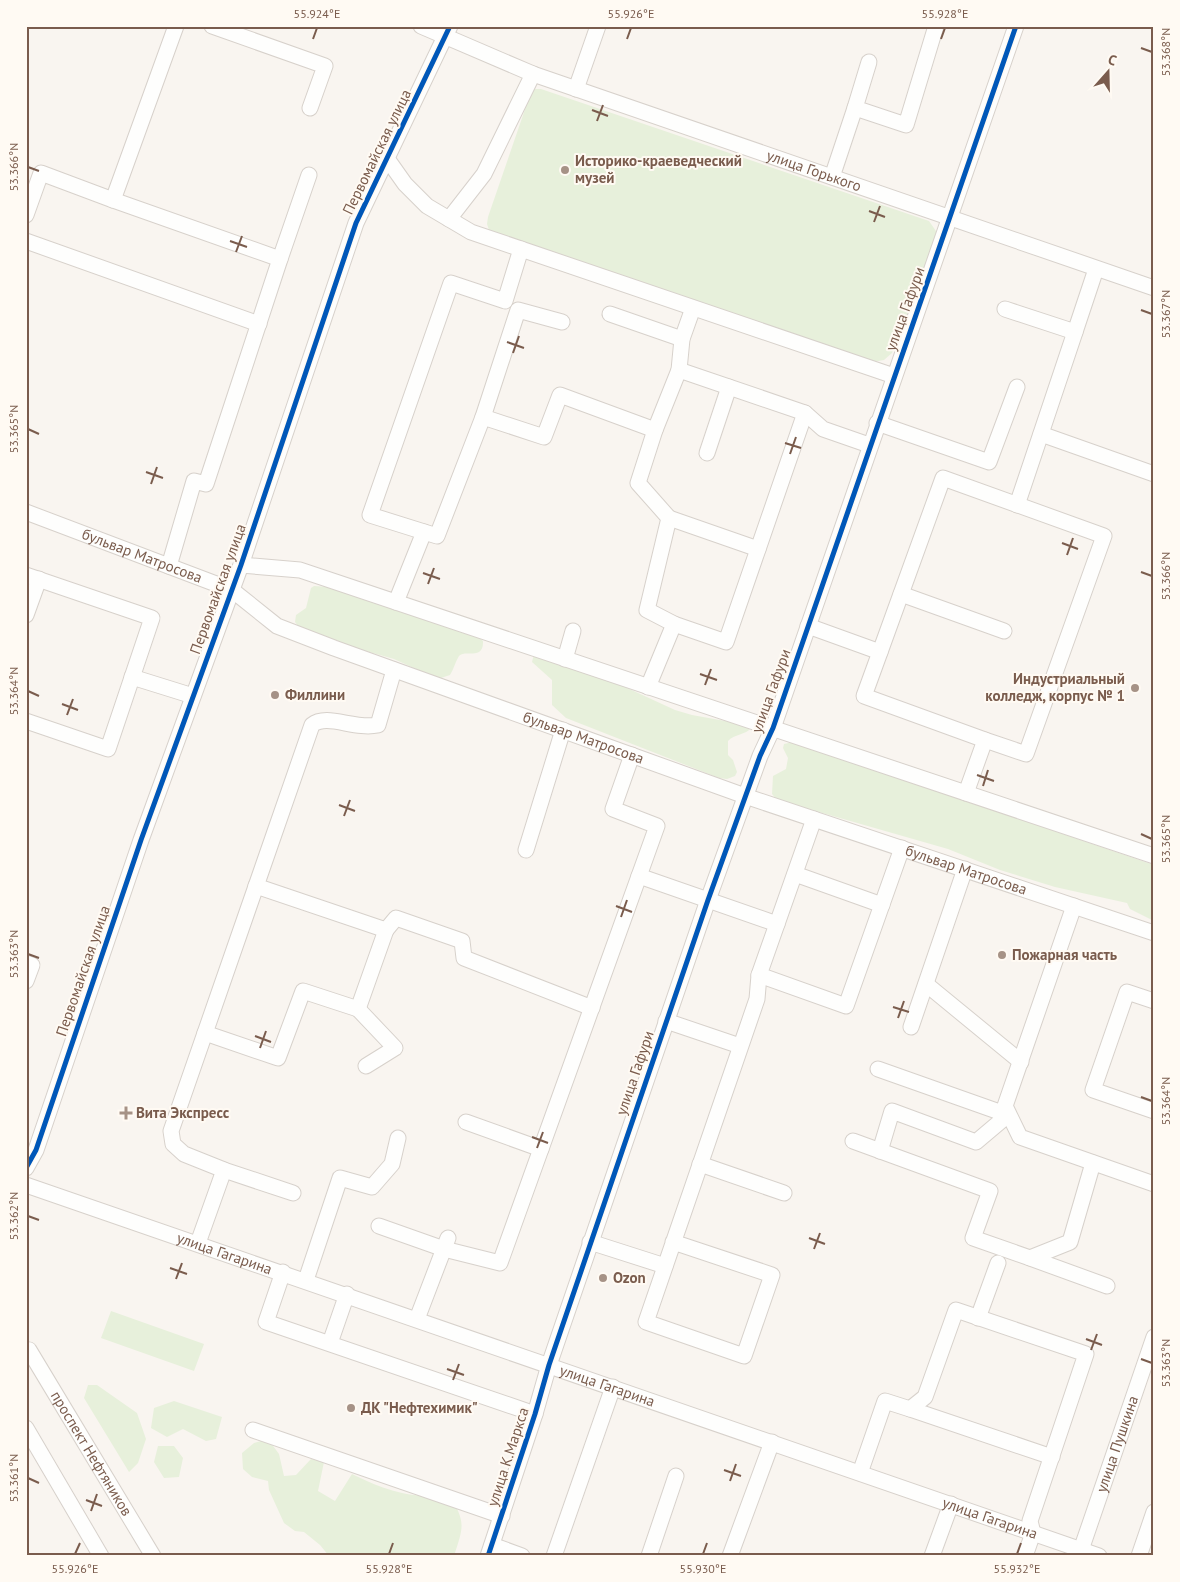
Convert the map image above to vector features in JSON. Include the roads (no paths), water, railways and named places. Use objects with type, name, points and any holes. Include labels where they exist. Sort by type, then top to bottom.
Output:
[{"type":"street","points":[[114,200],[176,26]]},
{"type":"street","points":[[212,26],[325,66],[310,108]]},
{"type":"street","name":"улица Горького","points":[[420,26],[449,31],[533,74],[951,220],[1154,288]]},
{"type":"street","points":[[576,89],[598,26]]},
{"type":"street","points":[[855,108],[906,125],[936,26]]},
{"type":"street","name":"улица Гафури","points":[[549,1364],[708,900],[745,796],[773,728],[877,424],[951,220],[1016,26]]},
{"type":"street","name":"Первомайская улица","points":[[26,1168],[36,1150],[141,840],[241,565],[356,223],[449,31]]},
{"type":"street","points":[[832,177],[869,62]]},
{"type":"street","points":[[450,219],[484,174],[533,74]]},
{"type":"street","points":[[388,160],[405,184],[427,206],[471,232],[894,376]]},
{"type":"street","points":[[26,215],[41,173],[280,259]]},
{"type":"street","points":[[169,566],[194,481],[206,484],[309,175]]},
{"type":"street","points":[[26,242],[259,324]]},
{"type":"street","points":[[505,301],[521,249]]},
{"type":"street","points":[[1017,505],[1096,269]]},
{"type":"street","points":[[518,310],[483,417],[437,536],[370,515],[451,283],[505,301],[518,310],[562,322]]},
{"type":"street","points":[[693,308],[682,339],[680,370],[655,430],[638,483],[669,518],[758,549]]},
{"type":"street","points":[[1005,309],[1075,332]]},
{"type":"street","points":[[610,314],[682,339]]},
{"type":"street","points":[[680,370],[804,413],[823,429],[870,445]]},
{"type":"street","points":[[707,453],[729,387]]},
{"type":"street","points":[[877,424],[990,462],[1017,387]]},
{"type":"street","points":[[483,417],[544,437],[560,395],[655,430]]},
{"type":"street","points":[[669,518],[647,610],[674,624],[726,642],[804,413]]},
{"type":"street","points":[[1041,434],[1154,474]]},
{"type":"street","points":[[943,478],[1017,505],[1104,536],[1026,754],[864,696],[943,478]]},
{"type":"street","name":"бульвар Матросова","points":[[26,512],[232,590],[277,626],[394,670],[745,796],[1154,933]]},
{"type":"street","points":[[396,602],[424,532]]},
{"type":"street","points":[[241,565],[300,570],[1154,856]]},
{"type":"street","points":[[26,615],[32,577],[152,618],[108,750],[26,721]]},
{"type":"street","points":[[901,594],[1004,631]]},
{"type":"street","points":[[648,687],[674,624]]},
{"type":"street","points":[[808,626],[880,652]]},
{"type":"street","points":[[565,659],[573,631]]},
{"type":"street","points":[[293,1194],[184,1154],[173,1144],[171,1131],[312,725],[319,719],[327,719],[350,725],[368,727],[378,725],[394,670]]},
{"type":"street","points":[[132,676],[193,696]]},
{"type":"street","points":[[526,850],[563,730]]},
{"type":"street","points":[[966,793],[986,740]]},
{"type":"street","points":[[379,1226],[446,1244],[500,1263],[657,826],[613,809],[632,755]]},
{"type":"street","points":[[673,1242],[772,1276],[744,1356],[646,1322],[673,1242],[740,1046],[757,999],[759,975],[814,819]]},
{"type":"street","points":[[759,975],[846,1006],[902,848]]},
{"type":"street","points":[[911,1027],[965,870]]},
{"type":"street","points":[[795,874],[882,905]]},
{"type":"street","points":[[639,876],[777,924]]},
{"type":"street","points":[[256,886],[386,930]]},
{"type":"street","points":[[1074,906],[1005,1106],[1020,1137],[1154,1184]]},
{"type":"street","points":[[358,1009],[386,930],[396,918],[462,941],[464,958],[592,1008]]},
{"type":"street","points":[[26,963],[32,965],[26,981]]},
{"type":"street","points":[[926,984],[1020,1062]]},
{"type":"street","points":[[205,1034],[278,1058],[303,991],[358,1009],[395,1048],[366,1066]]},
{"type":"street","points":[[1154,1001],[1127,992],[1093,1090],[1154,1111]]},
{"type":"street","points":[[666,1021],[740,1046]]},
{"type":"street","points":[[878,1069],[1008,1115]]},
{"type":"street","points":[[880,1151],[892,1112],[976,1142],[1008,1115]]},
{"type":"street","points":[[466,1122],[541,1149]]},
{"type":"street","points":[[306,1280],[340,1178],[372,1187],[392,1164],[398,1138]]},
{"type":"street","points":[[853,1141],[990,1191],[973,1238],[1107,1286]]},
{"type":"street","points":[[1030,1258],[1070,1242],[1093,1162]]},
{"type":"street","points":[[700,1164],[784,1193]]},
{"type":"street","points":[[198,1242],[224,1170]]},
{"type":"street","name":"улица Гагарина","points":[[26,1184],[198,1242],[1099,1556]]},
{"type":"street","points":[[590,1242],[665,1266]]},
{"type":"street","points":[[417,1319],[446,1244]]},
{"type":"street","points":[[978,1318],[998,1263]]},
{"type":"street","points":[[283,1272],[266,1322],[535,1414]]},
{"type":"street","points":[[330,1344],[347,1294]]},
{"type":"street","points":[[910,1409],[925,1397],[956,1310],[1086,1354],[1030,1521],[1033,1533],[1025,1556]]},
{"type":"street","name":"улица Пушкина","points":[[1082,1550],[1154,1337]]},
{"type":"street","name":"проспект Нефтяников","points":[[27,1350],[153,1556]]},
{"type":"street","name":"улица К.Маркса","points":[[490,1550],[535,1414],[549,1364]]},
{"type":"street","points":[[554,1556],[613,1387]]},
{"type":"street","points":[[860,1473],[885,1401],[1052,1457]]},
{"type":"street","points":[[26,1428],[101,1556]]},
{"type":"street","points":[[253,1430],[502,1516]]},
{"type":"street","points":[[730,1556],[772,1442]]},
{"type":"street","points":[[649,1556],[676,1476]]},
{"type":"street","points":[[932,1556],[951,1504]]},
{"type":"street","points":[[1139,1556],[1154,1512]]},
{"type":"street","points":[[490,1550],[522,1556]]},
{"type":"place","name":"Историко-краеведческий музей","points":[[565,170]]},
{"type":"place","name":"Индустриальный колледж, корпус № 1","points":[[1135,688]]},
{"type":"place","name":"Филлини","points":[[275,695]]},
{"type":"place","name":"Пожарная часть","points":[[1002,955]]},
{"type":"place","name":"Вита Экспресс","points":[[126,1113]]},
{"type":"place","name":"Ozon","points":[[603,1278]]},
{"type":"place","name":"ДК \"Нефтехимик\"","points":[[351,1408]]}]
